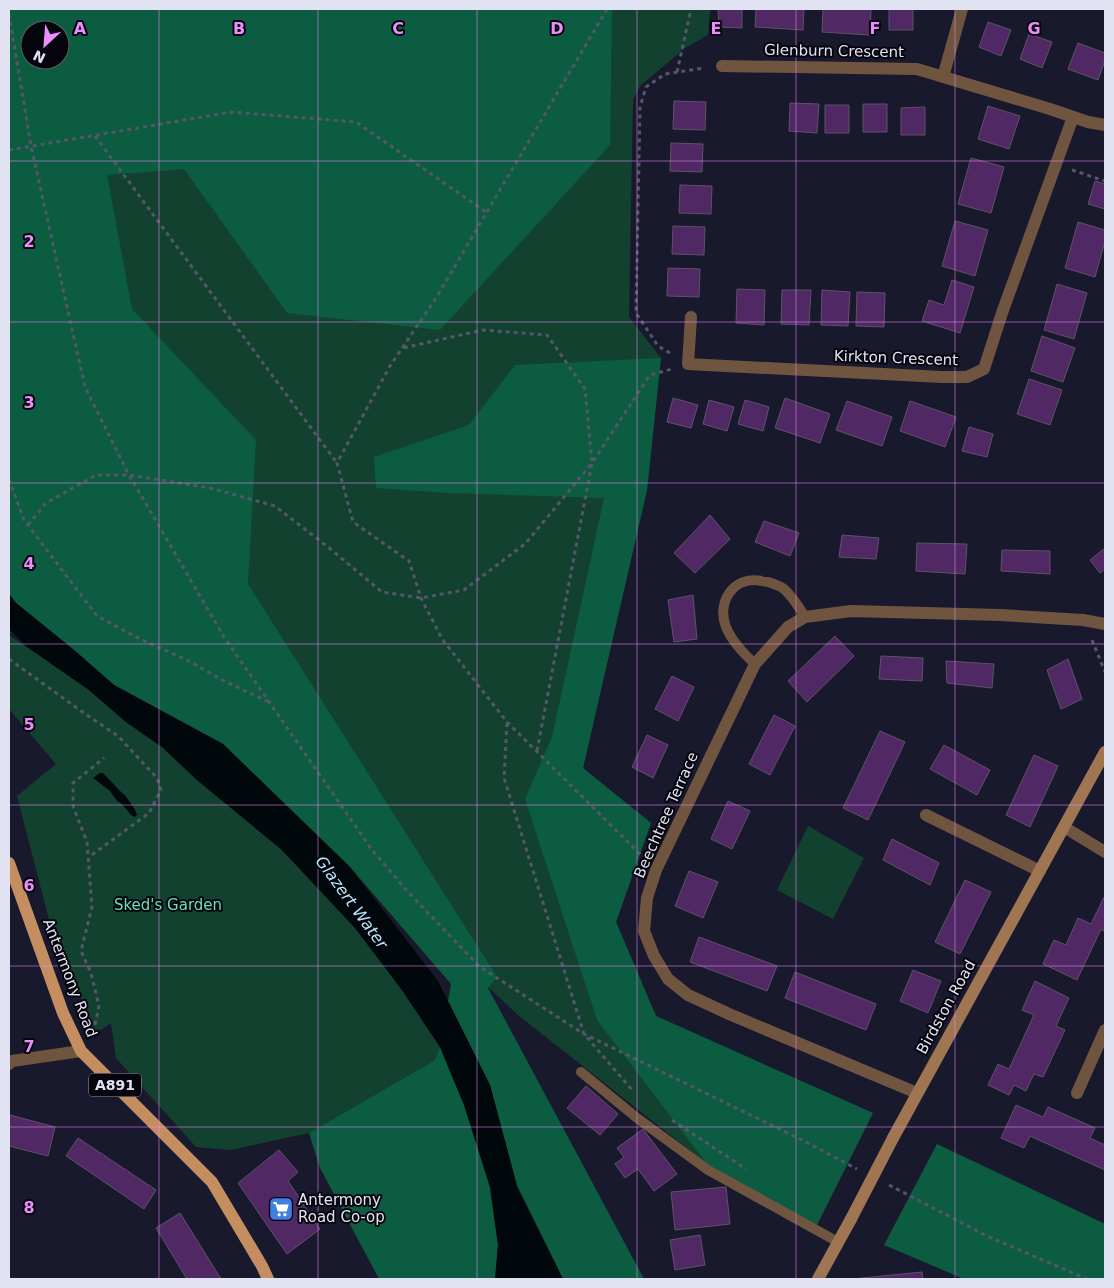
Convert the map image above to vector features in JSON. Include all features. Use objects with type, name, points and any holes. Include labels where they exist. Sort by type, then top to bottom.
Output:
[{"type":"main road","name":"Birdston Road","points":[[818,1279],[892,1138],[1105,752]]},
{"type":"main road","name":"Antermony Road","points":[[9,864],[63,1013],[79,1046],[212,1182],[268,1279]]},
{"type":"street","points":[[943,77],[962,9]]},
{"type":"street","name":"Glenburn Crescent","points":[[722,66],[918,69],[1050,108],[1088,122],[1105,124]]},
{"type":"street","name":"Kirkton Crescent","points":[[688,364],[942,377],[967,377],[984,368],[1073,117]]},
{"type":"street","points":[[688,364],[691,317]]},
{"type":"street","name":"Beechtree Terrace","points":[[917,1093],[729,1014],[688,995],[668,979],[654,956],[644,931],[647,898],[656,870],[755,664],[788,627],[805,617],[851,611],[1000,615],[1083,620],[1105,624]]},
{"type":"street","points":[[926,815],[1040,871]]},
{"type":"street","points":[[1064,827],[1105,852]]},
{"type":"street","points":[[1077,1093],[1104,1035]]},
{"type":"street","points":[[9,1064],[12,1061],[79,1046]]},
{"type":"lane","points":[[755,664],[743,654],[726,627],[723,611],[726,598],[731,589],[742,582],[755,579],[768,582],[782,588],[805,617]]},
{"type":"lane","points":[[581,1072],[637,1118],[708,1170],[838,1242]]},
{"type":"path","points":[[337,463],[390,366],[436,298],[607,9]]},
{"type":"path","points":[[677,72],[691,9]]},
{"type":"path","points":[[9,14],[30,146],[86,387],[129,475],[224,637],[372,850],[408,892],[480,967],[584,1034],[858,1169]]},
{"type":"path","points":[[688,364],[658,346],[636,313],[640,107],[646,87],[665,74],[722,66]]},
{"type":"path","points":[[9,150],[231,112],[356,122],[486,212]]},
{"type":"path","points":[[94,136],[337,463],[353,522],[409,561],[421,598],[442,639],[507,722],[656,870]]},
{"type":"path","points":[[1055,165],[1105,180]]},
{"type":"path","points":[[402,349],[484,330],[547,335],[585,389],[592,464],[536,751]]},
{"type":"path","points":[[28,525],[46,503],[96,474],[129,475],[210,488],[275,506],[382,592],[421,598],[464,590],[526,543],[592,464],[650,375],[688,364]]},
{"type":"path","points":[[9,479],[24,520],[97,616],[269,702]]},
{"type":"path","points":[[1083,620],[1105,672]]},
{"type":"path","points":[[9,659],[81,712],[118,736],[156,778],[161,790],[149,813],[89,857]]},
{"type":"path","points":[[507,722],[504,778],[584,1034],[634,1092]]},
{"type":"path","points":[[79,1046],[94,1029],[99,1006],[91,973],[81,951],[92,907],[88,842],[73,806],[73,783],[104,758]]},
{"type":"path","points":[[665,1115],[746,1169]]},
{"type":"path","points":[[884,1183],[988,1236],[1087,1279]]},
{"type":"green space","points":[[9,9],[710,9],[708,35],[685,48],[640,86],[633,100],[629,317],[661,358],[647,490],[583,768],[651,823],[616,922],[656,1016],[873,1113],[707,1164],[518,1015],[350,867],[33,70],[70,70],[70,20],[20,20],[20,37]]},
{"type":"green space","points":[[9,9],[612,9],[610,145],[440,330],[287,313],[184,169],[107,175],[132,309],[256,440],[248,584],[497,977],[488,988],[644,1279],[563,1279],[517,1186],[490,1085],[448,1001],[451,984],[350,867],[223,744],[114,685],[16,603],[9,594]]},
{"type":"green space","points":[[661,358],[647,490],[583,768],[651,823],[616,922],[656,1016],[873,1113],[816,1227],[707,1164],[597,1020],[525,799],[552,737],[604,498],[448,493],[376,488],[374,457],[469,425],[515,365]]},
{"type":"green space","name":"Sked's Garden","points":[[9,635],[89,690],[126,722],[162,747],[197,780],[282,850],[355,928],[402,990],[440,1047],[435,1060],[309,1133],[230,1150],[196,1147],[116,1058],[111,1023],[96,1033],[53,935],[17,796],[56,764],[9,709]]},
{"type":"green space","points":[[808,826],[864,858],[833,919],[777,890]]},
{"type":"green space","points":[[440,1047],[464,1105],[490,1187],[498,1245],[495,1279],[379,1279],[320,1168],[309,1133],[435,1060]]},
{"type":"green space","points":[[937,1144],[1105,1224],[1105,1279],[964,1279],[884,1245]]},
{"type":"water","name":"Glazert Water","points":[[9,594],[16,603],[114,685],[223,744],[350,867],[438,981],[490,1085],[517,1186],[563,1279],[495,1279],[498,1245],[490,1187],[464,1105],[440,1047],[402,990],[355,928],[282,850],[197,780],[162,747],[126,722],[89,690],[26,646],[9,629]]},
{"type":"water","points":[[103,773],[125,795],[137,815],[135,817],[117,801],[110,791],[93,778]]},
{"type":"building","points":[[718,9],[742,9],[742,28],[719,27]]},
{"type":"building","points":[[756,9],[804,9],[803,30],[755,27]]},
{"type":"building","points":[[823,9],[871,9],[870,35],[822,32]]},
{"type":"building","points":[[889,9],[913,9],[913,30],[889,30]]},
{"type":"building","points":[[988,22],[1011,30],[1001,56],[979,47]]},
{"type":"building","points":[[1029,34],[1052,42],[1042,68],[1020,59]]},
{"type":"building","points":[[1078,43],[1105,53],[1105,60],[1098,80],[1068,69]]},
{"type":"building","points":[[674,101],[706,102],[705,130],[673,129]]},
{"type":"building","points":[[790,103],[819,104],[817,133],[789,131]]},
{"type":"building","points":[[863,104],[887,104],[887,132],[863,132]]},
{"type":"building","points":[[825,105],[849,105],[849,133],[825,133]]},
{"type":"building","points":[[988,106],[1020,116],[1009,149],[978,139]]},
{"type":"building","points":[[925,107],[925,135],[901,135],[901,108]]},
{"type":"building","points":[[671,143],[703,144],[702,172],[670,171]]},
{"type":"building","points":[[971,158],[1004,167],[991,213],[958,204]]},
{"type":"building","points":[[1095,181],[1105,184],[1105,209],[1088,204]]},
{"type":"building","points":[[680,185],[712,186],[711,214],[679,213]]},
{"type":"building","points":[[955,221],[988,230],[975,276],[942,266]]},
{"type":"building","points":[[1078,222],[1105,230],[1105,241],[1095,277],[1065,268]]},
{"type":"building","points":[[673,226],[705,227],[704,255],[672,254]]},
{"type":"building","points":[[668,268],[700,269],[699,297],[667,296]]},
{"type":"building","points":[[952,280],[974,287],[960,333],[922,321],[929,300],[944,305]]},
{"type":"building","points":[[1057,284],[1087,293],[1074,339],[1044,330]]},
{"type":"building","points":[[737,289],[765,290],[764,325],[736,323]]},
{"type":"building","points":[[782,290],[811,290],[809,325],[781,324]]},
{"type":"building","points":[[822,290],[850,292],[848,326],[821,325]]},
{"type":"building","points":[[857,292],[885,293],[884,327],[856,326]]},
{"type":"building","points":[[1042,336],[1075,348],[1063,382],[1031,371]]},
{"type":"building","points":[[1029,379],[1062,390],[1050,425],[1017,414]]},
{"type":"building","points":[[673,398],[698,405],[691,428],[667,422]]},
{"type":"building","points":[[785,398],[830,414],[820,443],[775,428]]},
{"type":"building","points":[[709,400],[734,407],[727,431],[703,424]]},
{"type":"building","points":[[745,400],[769,407],[763,431],[738,424]]},
{"type":"building","points":[[847,401],[892,417],[882,446],[836,430]]},
{"type":"building","points":[[910,401],[956,417],[945,447],[900,431]]},
{"type":"building","points":[[969,427],[993,434],[987,457],[962,451]]},
{"type":"building","points":[[710,515],[730,539],[695,573],[674,553]]},
{"type":"building","points":[[764,521],[799,533],[790,556],[755,542]]},
{"type":"building","points":[[842,535],[879,538],[876,559],[839,557]]},
{"type":"building","points":[[917,543],[967,544],[965,574],[916,571]]},
{"type":"building","points":[[1105,548],[1105,569],[1100,573],[1090,560]]},
{"type":"building","points":[[1002,550],[1050,551],[1050,574],[1001,571]]},
{"type":"building","points":[[693,595],[697,639],[674,642],[668,600]]},
{"type":"building","points":[[835,636],[854,656],[807,702],[788,681]]},
{"type":"building","points":[[881,656],[923,658],[922,681],[879,679]]},
{"type":"building","points":[[1068,659],[1082,699],[1061,709],[1047,670]]},
{"type":"building","points":[[946,661],[994,664],[992,688],[947,683]]},
{"type":"building","points":[[672,676],[694,687],[678,721],[655,709]]},
{"type":"building","points":[[774,715],[795,726],[770,775],[749,764]]},
{"type":"building","points":[[880,731],[905,742],[868,820],[843,808]]},
{"type":"building","points":[[647,735],[668,745],[653,778],[632,767]]},
{"type":"building","points":[[944,745],[990,770],[977,795],[930,769]]},
{"type":"building","points":[[1034,755],[1058,766],[1030,827],[1006,815]]},
{"type":"building","points":[[728,801],[750,811],[732,849],[711,839]]},
{"type":"building","points":[[892,839],[939,863],[930,885],[883,860]]},
{"type":"building","points":[[689,871],[718,882],[703,918],[675,906]]},
{"type":"building","points":[[965,880],[991,892],[960,954],[935,942]]},
{"type":"building","points":[[1104,897],[1105,932],[1101,929],[1077,980],[1043,964],[1054,940],[1066,945],[1078,918],[1091,924]]},
{"type":"building","points":[[699,937],[777,966],[767,991],[690,962]]},
{"type":"building","points":[[913,970],[941,981],[928,1013],[900,1001]]},
{"type":"building","points":[[795,972],[876,1004],[866,1030],[785,998]]},
{"type":"building","points":[[1035,981],[1069,998],[1056,1026],[1065,1030],[1043,1077],[1034,1074],[1026,1091],[1014,1085],[1009,1095],[988,1085],[998,1064],[1009,1069],[1034,1015],[1022,1010]]},
{"type":"building","points":[[586,1086],[618,1114],[600,1135],[567,1108]]},
{"type":"building","points":[[1016,1105],[1043,1117],[1048,1107],[1095,1128],[1090,1138],[1105,1145],[1105,1170],[1030,1136],[1024,1148],[1001,1138]]},
{"type":"building","points":[[10,1115],[55,1127],[48,1156],[9,1146]]},
{"type":"building","points":[[643,1129],[677,1174],[654,1191],[638,1169],[625,1178],[615,1164],[624,1157],[617,1148]]},
{"type":"building","points":[[78,1138],[156,1190],[144,1209],[66,1156]]},
{"type":"building","name":"Antermony Road Co-op","points":[[279,1150],[298,1172],[288,1181],[320,1229],[287,1254],[238,1183]]},
{"type":"building","points":[[726,1187],[730,1224],[675,1230],[671,1192]]},
{"type":"building","points":[[180,1213],[221,1279],[187,1279],[156,1228]]},
{"type":"building","points":[[700,1235],[705,1265],[675,1270],[670,1240]]},
{"type":"building","points":[[922,1272],[923,1279],[852,1279]]},
{"type":"place","name":"Antermony Road Co-op","points":[[281,1209]]}]
